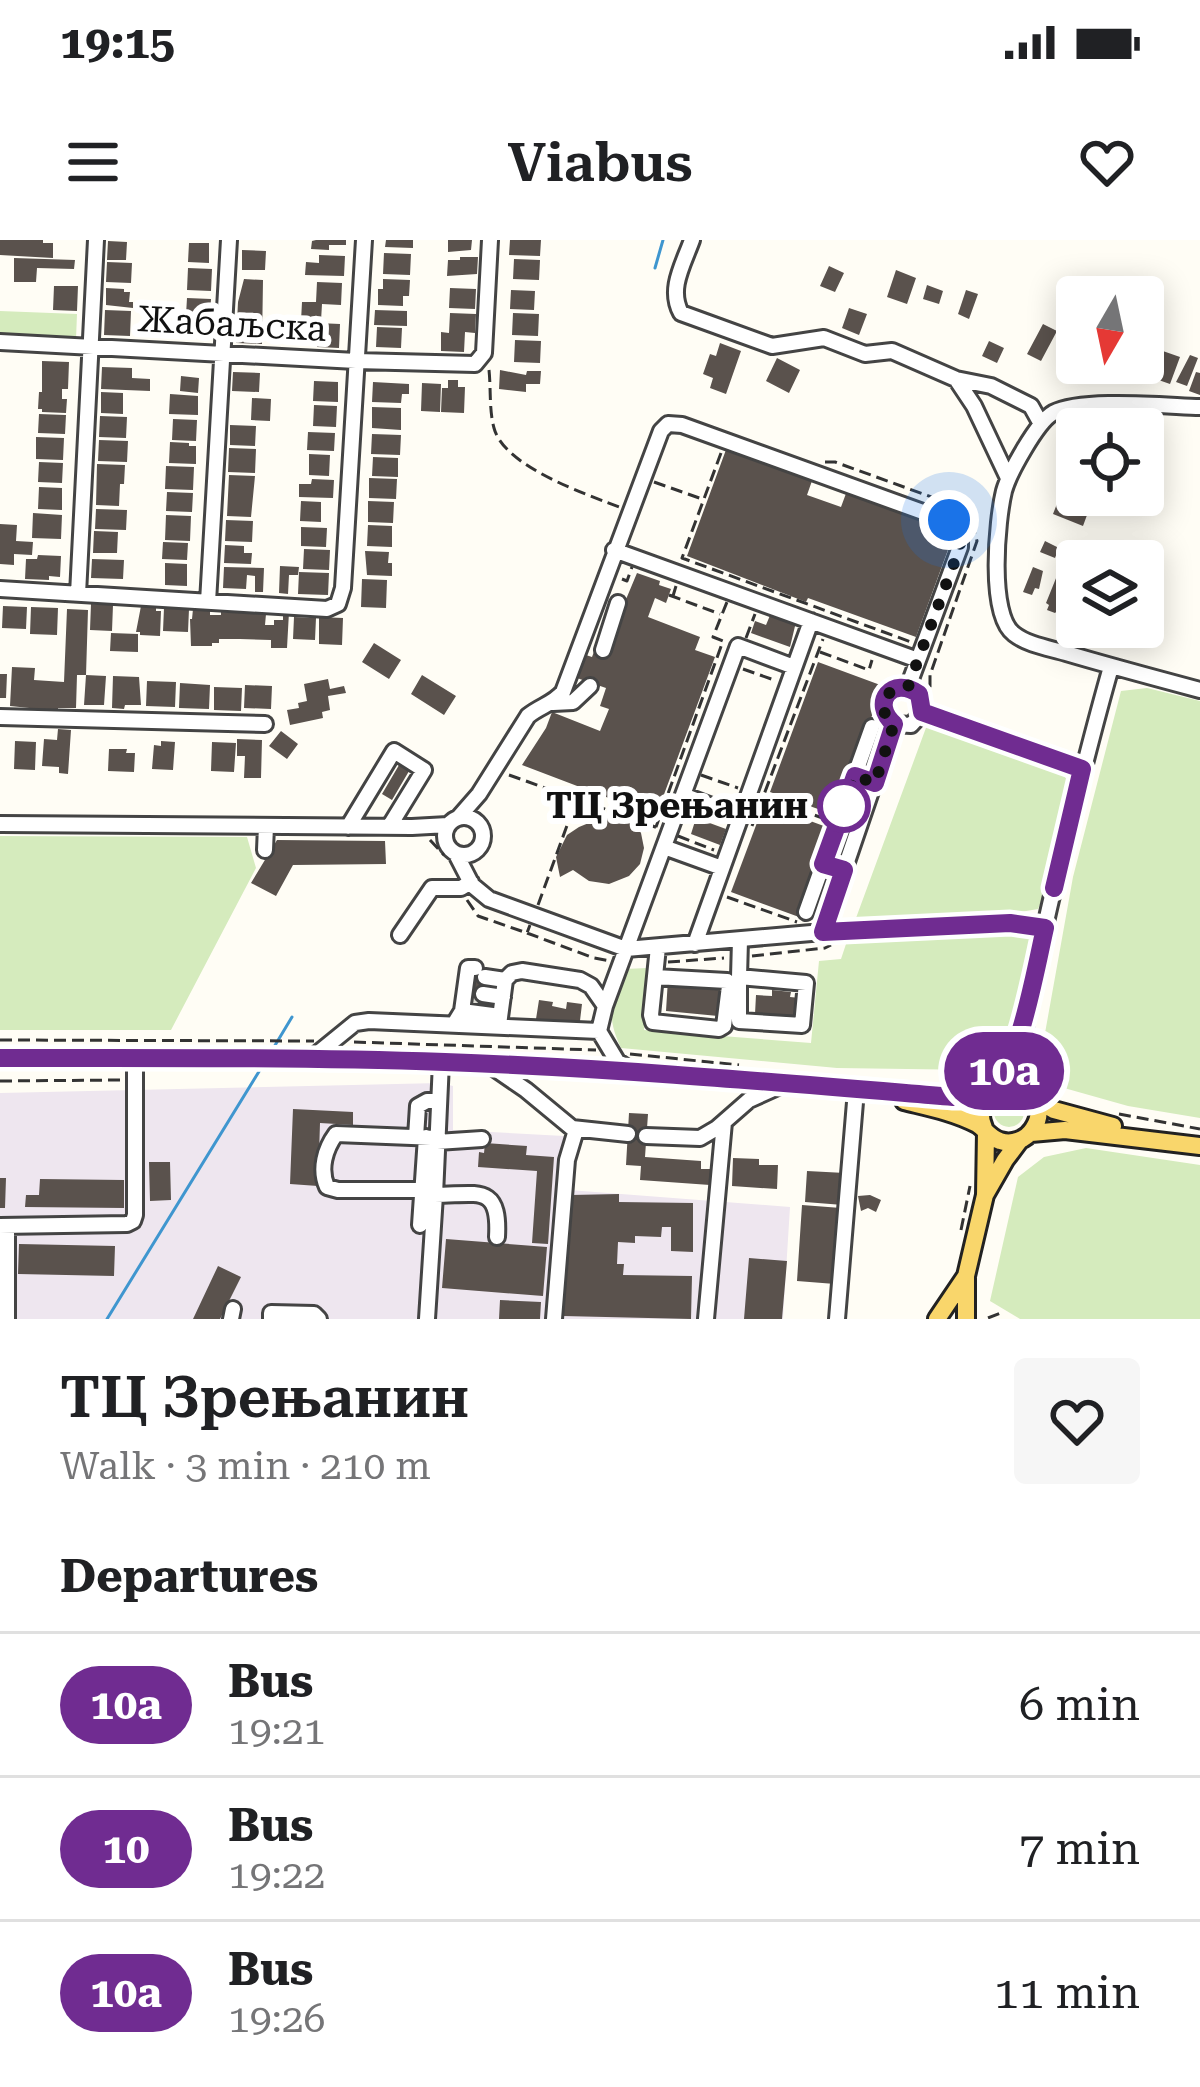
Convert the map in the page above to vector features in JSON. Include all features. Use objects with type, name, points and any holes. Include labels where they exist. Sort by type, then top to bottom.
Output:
[{"type":"main road","points":[[0,1058],[441,1062],[632,1071],[953,1097],[990,1084],[1018,1084],[1063,1113],[1172,1141]]},
{"type":"main road","points":[[937,1319],[966,1276],[985,1195],[985,1130],[980,1110],[990,1084]]},
{"type":"main road","points":[[856,1090],[938,1110],[998,1140],[1065,1130],[1200,1146]]},
{"type":"main road","points":[[985,1195],[1038,1117],[1033,1095]]},
{"type":"main road","points":[[966,1276],[981,1318]]},
{"type":"street","points":[[78,594],[96,240]]},
{"type":"street","points":[[208,602],[229,240]]},
{"type":"street","points":[[0,589],[327,609],[338,604],[343,587],[364,240]]},
{"type":"street","points":[[484,356],[490,240]]},
{"type":"street","points":[[692,240],[674,292],[681,313],[772,346],[824,338],[865,354],[892,352],[956,379],[991,386],[1031,406],[1041,424]]},
{"type":"street","name":"Жабаљска","points":[[0,342],[461,365],[476,364],[484,356]]},
{"type":"street","points":[[956,379],[1009,478]]},
{"type":"street","points":[[1200,407],[1082,406],[1052,413],[1009,478],[997,566],[1000,608],[1015,635],[1200,690]]},
{"type":"street","points":[[554,703],[563,692],[629,511],[668,424],[682,424],[956,524],[960,547],[908,687]]},
{"type":"street","points":[[614,550],[811,621],[830,620],[921,653]]},
{"type":"street","points":[[598,596],[620,604],[603,650]]},
{"type":"street","points":[[695,944],[741,817],[757,795],[811,621]]},
{"type":"street","points":[[632,1071],[617,1061],[599,1031],[663,836],[682,795],[685,769],[737,646],[794,667]]},
{"type":"street","points":[[990,1084],[1010,1058],[1027,1011],[1082,769],[1112,667]]},
{"type":"street","points":[[0,824],[456,825],[481,827],[477,850],[462,854],[448,848],[456,825],[474,805],[528,716],[554,703],[573,702],[590,686]]},
{"type":"street","points":[[908,687],[922,699],[922,712],[911,725],[894,724],[884,712],[885,697],[893,689],[908,687]]},
{"type":"street","points":[[922,712],[1082,769]]},
{"type":"street","points":[[0,717],[265,724]]},
{"type":"street","points":[[823,932],[894,724]]},
{"type":"street","points":[[806,912],[872,727]]},
{"type":"street","points":[[348,827],[394,751],[424,770],[389,827]]},
{"type":"street","points":[[855,776],[875,783]]},
{"type":"street","points":[[682,795],[741,817]]},
{"type":"street","points":[[265,850],[266,826]]},
{"type":"street","points":[[663,836],[725,861]]},
{"type":"street","points":[[462,854],[469,879],[489,899],[626,949],[823,932],[1010,923],[1045,928]]},
{"type":"street","points":[[823,864],[844,870]]},
{"type":"street","points":[[400,935],[432,888],[461,888],[469,879]]},
{"type":"street","points":[[739,977],[806,983],[802,1025],[739,1021],[739,977],[740,940]]},
{"type":"street","points":[[655,977],[727,981],[724,1026],[653,1022],[651,1015],[658,947]]},
{"type":"street","points":[[501,1011],[505,980],[522,970],[580,980],[591,986],[605,1006]]},
{"type":"street","points":[[469,1002],[478,973],[505,980]]},
{"type":"street","points":[[312,1058],[355,1024],[469,1002],[599,1031]]},
{"type":"street","points":[[469,1002],[501,1011]]},
{"type":"street","points":[[1027,1011],[1025,1076],[1033,1095]]},
{"type":"street","points":[[596,1069],[610,1061],[611,1052]]},
{"type":"street","points":[[8,1319],[3,1226],[133,1221],[135,1058]]},
{"type":"street","points":[[428,1319],[429,1139],[418,1106],[440,1101],[441,1062]]},
{"type":"street","points":[[486,1064],[526,1090],[565,1125],[628,1134]]},
{"type":"street","points":[[646,1136],[700,1138],[749,1100],[789,1083]]},
{"type":"street","points":[[837,1319],[856,1090]]},
{"type":"street","points":[[706,1319],[724,1122]]},
{"type":"street","points":[[554,1319],[567,1160],[576,1130]]},
{"type":"street","points":[[482,1139],[336,1134],[325,1155],[323,1179],[327,1187],[338,1190],[481,1195],[497,1208],[497,1237]]},
{"type":"street","points":[[420,1225],[428,1193]]},
{"type":"street","points":[[271,1319],[271,1313],[314,1314],[320,1319]]},
{"type":"path","points":[[484,356],[499,439],[541,474],[629,511]]},
{"type":"path","points":[[726,440],[682,558],[731,590],[921,653]]},
{"type":"path","points":[[820,462],[835,462],[920,493],[958,508],[970,519],[977,541],[929,675],[930,694]]},
{"type":"path","points":[[642,478],[704,500]]},
{"type":"path","points":[[606,573],[627,581],[632,566]]},
{"type":"path","points":[[677,584],[671,596],[722,614]]},
{"type":"path","points":[[731,590],[742,606]]},
{"type":"path","points":[[663,836],[723,641],[713,637],[731,590]]},
{"type":"path","points":[[746,639],[756,611]]},
{"type":"path","points":[[747,838],[757,795],[830,620]]},
{"type":"path","points":[[819,651],[868,670],[880,638]]},
{"type":"path","points":[[731,664],[788,685]]},
{"type":"path","points":[[685,769],[838,823]]},
{"type":"path","points":[[494,770],[577,798],[725,861]]},
{"type":"path","points":[[533,917],[577,798]]},
{"type":"path","points":[[721,909],[725,896],[801,924],[806,912]]},
{"type":"path","points":[[0,1040],[290,1040]]},
{"type":"path","points":[[0,1081],[135,1080]]},
{"type":"path","points":[[956,1084],[990,1084]]},
{"type":"path","points":[[1119,1114],[1200,1129]]},
{"type":"path","points":[[960,1238],[971,1181]]},
{"type":"path","points":[[981,1318],[1003,1312]]},
{"type":"shaded area","points":[[453,1086],[453,1130],[564,1136],[569,1190],[790,1207],[783,1319],[0,1319],[0,1093]]},
{"type":"green space","points":[[0,311],[77,314],[76,339],[0,336]]},
{"type":"green space","points":[[1147,688],[1200,701],[1200,1118],[1128,1106],[1057,1086],[1040,1061],[1073,877],[1121,691]]},
{"type":"green space","points":[[927,725],[1060,771],[1069,782],[1049,882],[1038,909],[856,918]]},
{"type":"green space","points":[[0,836],[247,837],[256,868],[171,1030],[0,1030]]},
{"type":"green space","points":[[1023,933],[1032,940],[1012,1031],[978,1070],[837,1068],[621,1048],[613,1026],[614,1000],[625,969],[647,968],[644,1030],[811,1043],[819,961],[841,959],[847,941]]},
{"type":"green space","points":[[1009,1097],[1024,1112],[1009,1127],[994,1112]]},
{"type":"green space","points":[[1086,1148],[1200,1165],[1200,1319],[1020,1319],[990,1301],[1018,1177],[1044,1157]]},
{"type":"building","points":[[0,240],[53,243],[53,258],[0,255]]},
{"type":"building","points":[[346,240],[346,245],[329,245],[329,250],[311,249],[312,241]]},
{"type":"building","points":[[386,240],[413,240],[413,248],[385,247]]},
{"type":"building","points":[[448,240],[472,240],[471,250],[448,252]]},
{"type":"building","points":[[510,240],[541,240],[540,256],[509,255]]},
{"type":"building","points":[[108,241],[127,242],[126,260],[107,260]]},
{"type":"building","points":[[189,243],[209,243],[209,263],[188,262]]},
{"type":"building","points":[[242,250],[266,251],[265,270],[242,270]]},
{"type":"building","points":[[384,253],[411,254],[410,275],[383,274]]},
{"type":"building","points":[[319,255],[345,256],[344,276],[305,275],[306,262],[319,263]]},
{"type":"building","points":[[478,257],[477,274],[447,276],[448,260]]},
{"type":"building","points":[[14,258],[75,260],[74,269],[37,268],[36,282],[14,282]]},
{"type":"building","points":[[514,259],[540,260],[539,280],[513,279]]},
{"type":"building","points":[[107,262],[132,263],[131,283],[106,282]]},
{"type":"building","points":[[829,266],[844,273],[835,292],[820,286]]},
{"type":"building","points":[[188,268],[212,269],[211,291],[187,290]]},
{"type":"building","points":[[896,270],[916,278],[907,304],[887,297]]},
{"type":"building","points":[[244,279],[263,280],[262,344],[236,343]]},
{"type":"building","points":[[383,279],[410,280],[403,306],[378,305]]},
{"type":"building","points":[[317,282],[342,283],[341,305],[322,304],[321,321],[301,321],[302,302],[316,302]]},
{"type":"building","points":[[927,285],[943,291],[939,304],[923,299]]},
{"type":"building","points":[[54,286],[78,286],[77,311],[53,310]]},
{"type":"building","points":[[106,288],[130,292],[133,308],[106,305]]},
{"type":"building","points":[[450,288],[476,289],[475,309],[449,308]]},
{"type":"building","points":[[511,290],[535,291],[534,310],[510,309]]},
{"type":"building","points":[[966,290],[978,294],[969,319],[958,314]]},
{"type":"building","points":[[187,298],[211,299],[210,315],[186,315]]},
{"type":"building","points":[[849,308],[867,314],[859,335],[842,328]]},
{"type":"building","points":[[105,310],[131,311],[130,336],[104,335]]},
{"type":"building","points":[[375,310],[407,311],[407,326],[374,325]]},
{"type":"building","points":[[450,313],[476,314],[475,333],[465,332],[464,352],[441,351],[441,332],[449,333]]},
{"type":"building","points":[[513,313],[539,314],[538,336],[512,335]]},
{"type":"building","points":[[186,318],[210,318],[209,339],[185,338]]},
{"type":"building","points":[[318,323],[340,324],[339,348],[317,347]]},
{"type":"building","points":[[1043,324],[1056,330],[1041,361],[1027,354]]},
{"type":"building","points":[[377,327],[402,328],[401,348],[376,347]]},
{"type":"building","points":[[515,340],[541,341],[540,363],[514,362]]},
{"type":"building","points":[[989,341],[1004,348],[997,363],[982,356]]},
{"type":"building","points":[[720,343],[741,351],[726,394],[710,388],[713,378],[703,374]]},
{"type":"building","points":[[1164,351],[1180,357],[1170,384],[1164,382]]},
{"type":"building","points":[[1190,355],[1198,358],[1187,386],[1176,382]]},
{"type":"building","points":[[777,358],[800,370],[789,393],[766,381]]},
{"type":"building","points":[[42,361],[69,362],[68,389],[62,389],[66,413],[38,409]]},
{"type":"building","points":[[102,367],[132,368],[132,378],[150,379],[150,391],[101,389]]},
{"type":"building","points":[[500,370],[526,375],[527,371],[541,371],[540,384],[526,384],[526,392],[499,389]]},
{"type":"building","points":[[233,372],[260,373],[259,392],[232,391]]},
{"type":"building","points":[[1196,372],[1200,373],[1200,395],[1189,391]]},
{"type":"building","points":[[181,376],[199,378],[198,393],[180,391]]},
{"type":"building","points":[[448,380],[458,380],[458,387],[465,387],[464,413],[441,412],[442,388],[448,388]]},
{"type":"building","points":[[314,381],[338,382],[338,402],[313,401]]},
{"type":"building","points":[[373,382],[409,384],[409,394],[402,394],[401,403],[372,402]]},
{"type":"building","points":[[422,383],[441,384],[440,412],[421,411]]},
{"type":"building","points":[[101,392],[123,393],[123,414],[101,413]]},
{"type":"building","points":[[170,394],[198,396],[198,415],[169,414]]},
{"type":"building","points":[[252,398],[271,399],[270,421],[251,420]]},
{"type":"building","points":[[314,405],[337,406],[336,427],[313,426]]},
{"type":"building","points":[[372,407],[401,408],[401,430],[372,428]]},
{"type":"building","points":[[39,414],[66,415],[65,434],[38,433]]},
{"type":"building","points":[[100,416],[127,417],[126,438],[99,437]]},
{"type":"building","points":[[173,419],[197,420],[196,441],[172,440]]},
{"type":"building","points":[[230,425],[256,426],[255,446],[230,445]]},
{"type":"building","points":[[308,432],[335,433],[334,451],[307,450]]},
{"type":"building","points":[[372,434],[401,435],[400,455],[371,454]]},
{"type":"building","points":[[36,437],[64,438],[63,460],[36,459]]},
{"type":"building","points":[[99,440],[128,441],[127,462],[98,461]]},
{"type":"building","points":[[170,442],[196,446],[196,464],[169,463]]},
{"type":"building","points":[[727,447],[813,478],[807,495],[841,507],[848,488],[956,528],[916,637],[808,598],[806,602],[687,556]]},
{"type":"building","points":[[229,448],[256,449],[255,473],[228,472]]},
{"type":"building","points":[[309,454],[330,455],[329,476],[309,475]]},
{"type":"building","points":[[373,457],[398,458],[398,477],[372,476]]},
{"type":"building","points":[[39,462],[63,463],[62,483],[38,482]]},
{"type":"building","points":[[97,464],[125,465],[119,506],[96,505]]},
{"type":"building","points":[[166,466],[194,467],[193,490],[165,489]]},
{"type":"building","points":[[229,475],[255,476],[251,517],[227,516]]},
{"type":"building","points":[[369,478],[397,479],[396,499],[369,498]]},
{"type":"building","points":[[312,479],[334,480],[333,498],[299,497],[299,484],[311,484]]},
{"type":"building","points":[[39,487],[62,488],[62,510],[38,509]]},
{"type":"building","points":[[167,492],[193,493],[192,512],[166,511]]},
{"type":"building","points":[[301,501],[321,502],[321,522],[300,521]]},
{"type":"building","points":[[368,501],[394,502],[393,523],[368,522]]},
{"type":"building","points":[[96,509],[127,510],[126,530],[95,529]]},
{"type":"building","points":[[33,513],[62,515],[61,539],[32,538]]},
{"type":"building","points":[[166,515],[191,516],[190,541],[165,540]]},
{"type":"building","points":[[1058,516],[1087,516],[1083,526]]},
{"type":"building","points":[[226,520],[253,521],[252,542],[225,541]]},
{"type":"building","points":[[0,524],[17,525],[16,541],[33,542],[32,555],[14,554],[14,565],[0,564]]},
{"type":"building","points":[[368,525],[392,526],[392,547],[367,546]]},
{"type":"building","points":[[301,527],[327,528],[326,547],[301,546]]},
{"type":"building","points":[[94,531],[118,532],[117,553],[93,553]]},
{"type":"building","points":[[1045,541],[1056,546],[1055,558],[1040,552]]},
{"type":"building","points":[[163,542],[188,543],[187,560],[162,559]]},
{"type":"building","points":[[225,545],[244,546],[244,553],[252,553],[251,564],[224,563]]},
{"type":"building","points":[[304,549],[330,550],[329,570],[303,569]]},
{"type":"building","points":[[365,551],[389,552],[392,576],[367,575]]},
{"type":"building","points":[[61,556],[60,577],[25,579],[26,559]]},
{"type":"building","points":[[92,559],[124,560],[123,579],[91,578]]},
{"type":"building","points":[[165,563],[187,564],[187,586],[165,585]]},
{"type":"building","points":[[280,566],[299,567],[298,575],[289,575],[288,594],[279,593]]},
{"type":"building","points":[[224,567],[264,568],[263,592],[255,592],[255,576],[247,575],[246,589],[223,588]]},
{"type":"building","points":[[1033,567],[1043,571],[1039,589],[1032,595],[1023,592]]},
{"type":"building","points":[[299,572],[329,573],[328,595],[298,594]]},
{"type":"building","points":[[637,573],[671,589],[666,603],[655,598],[648,617],[700,637],[695,650],[715,657],[656,816],[522,765],[552,712],[600,731],[609,709],[600,706],[606,688],[574,677],[583,654],[592,657],[595,649],[604,652]]},
{"type":"building","points":[[1056,578],[1055,613],[1047,610]]},
{"type":"building","points":[[362,579],[387,580],[386,608],[361,607]]},
{"type":"building","points":[[91,604],[113,605],[112,631],[90,630]]},
{"type":"building","points":[[3,606],[27,607],[26,629],[2,628]]},
{"type":"building","points":[[141,606],[161,611],[160,636],[136,632]]},
{"type":"building","points":[[31,607],[58,608],[57,635],[30,634]]},
{"type":"building","points":[[164,608],[189,609],[188,632],[163,631]]},
{"type":"building","points":[[67,609],[88,610],[86,675],[77,675],[76,708],[10,706],[12,667],[35,668],[34,680],[64,682]]},
{"type":"building","points":[[193,609],[210,610],[210,615],[266,614],[265,625],[274,625],[274,620],[283,620],[283,612],[289,612],[287,648],[271,648],[271,640],[240,639],[191,646]]},
{"type":"building","points":[[771,613],[796,622],[790,647],[751,633],[755,621],[766,625]]},
{"type":"building","points":[[294,617],[316,618],[315,640],[293,639]]},
{"type":"building","points":[[319,617],[343,618],[342,645],[319,644]]},
{"type":"building","points":[[111,633],[138,634],[138,652],[110,651]]},
{"type":"building","points":[[374,643],[401,660],[389,679],[362,662]]},
{"type":"building","points":[[818,662],[883,686],[835,815],[770,792]]},
{"type":"building","points":[[0,674],[7,674],[6,698],[0,698]]},
{"type":"building","points":[[86,675],[106,676],[104,705],[84,705]]},
{"type":"building","points":[[422,675],[456,696],[444,715],[411,694]]},
{"type":"building","points":[[113,676],[139,677],[141,705],[112,708]]},
{"type":"building","points":[[328,679],[330,689],[344,686],[346,693],[328,696],[330,710],[322,712],[323,718],[290,725],[287,710],[307,701],[304,684]]},
{"type":"building","points":[[147,681],[176,682],[175,707],[146,706]]},
{"type":"building","points":[[180,683],[210,685],[209,709],[179,708]]},
{"type":"building","points":[[245,685],[272,686],[271,709],[244,708]]},
{"type":"building","points":[[214,687],[242,688],[241,711],[214,710]]},
{"type":"building","points":[[58,729],[71,730],[68,774],[59,773],[59,767],[42,766],[44,739],[57,740]]},
{"type":"building","points":[[281,731],[298,744],[287,759],[269,746]]},
{"type":"building","points":[[237,739],[262,740],[261,778],[244,778],[245,756],[237,756]]},
{"type":"building","points":[[15,741],[36,742],[35,770],[14,769]]},
{"type":"building","points":[[161,741],[175,742],[173,770],[152,769],[154,745],[161,746]]},
{"type":"building","points":[[212,742],[236,743],[234,772],[211,771]]},
{"type":"building","points":[[109,749],[135,753],[134,772],[108,771]]},
{"type":"building","points":[[402,760],[412,766],[392,800],[382,794]]},
{"type":"building","points":[[764,804],[832,829],[799,917],[731,892]]},
{"type":"building","points":[[606,816],[634,823],[644,848],[640,864],[629,876],[609,884],[589,881],[573,870],[560,877],[556,857],[567,835]]},
{"type":"building","points":[[696,818],[726,829],[720,845],[691,834]]},
{"type":"building","points":[[277,840],[385,841],[386,864],[293,865],[276,896],[251,883]]},
{"type":"building","points":[[475,967],[487,969],[481,1009],[470,1008]]},
{"type":"building","points":[[668,979],[721,984],[718,1016],[666,1011]]},
{"type":"building","points":[[772,990],[800,998],[798,1017],[755,1014],[756,995],[772,996]]},
{"type":"building","points":[[539,1000],[566,1009],[567,1002],[582,1004],[579,1029],[563,1026],[564,1021],[536,1019]]},
{"type":"building","points":[[293,1109],[353,1112],[353,1125],[320,1123],[318,1186],[290,1184]]},
{"type":"building","points":[[629,1113],[648,1114],[645,1157],[701,1161],[701,1169],[711,1169],[710,1185],[640,1180],[641,1166],[626,1165]]},
{"type":"building","points":[[485,1143],[527,1146],[526,1155],[554,1157],[548,1244],[532,1243],[537,1171],[478,1167]]},
{"type":"building","points":[[733,1158],[778,1165],[777,1189],[732,1186]]},
{"type":"building","points":[[149,1162],[170,1162],[171,1200],[150,1201]]},
{"type":"building","points":[[807,1171],[845,1173],[843,1205],[805,1202]]},
{"type":"building","points":[[0,1178],[6,1178],[5,1208],[0,1208]]},
{"type":"building","points":[[40,1179],[124,1180],[124,1208],[25,1207],[26,1195],[39,1195]]},
{"type":"building","points":[[619,1194],[619,1202],[693,1203],[693,1252],[671,1251],[671,1227],[662,1227],[661,1237],[635,1236],[635,1243],[618,1242],[617,1264],[624,1264],[623,1275],[692,1276],[691,1319],[563,1316],[571,1195]]},
{"type":"building","points":[[858,1196],[881,1200],[876,1212],[861,1211]]},
{"type":"building","points":[[802,1205],[841,1208],[835,1284],[797,1281]]},
{"type":"building","points":[[446,1239],[547,1247],[543,1296],[442,1288]]},
{"type":"building","points":[[19,1244],[115,1246],[114,1276],[18,1274]]},
{"type":"building","points":[[749,1258],[787,1261],[782,1319],[744,1319]]},
{"type":"building","points":[[218,1266],[241,1277],[220,1319],[193,1319]]},
{"type":"building","points":[[500,1300],[541,1302],[540,1319],[499,1319]]},
{"type":"waterway","points":[[655,268],[663,240]]},
{"type":"waterway","points":[[271,1052],[292,1017]]},
{"type":"waterway","points":[[107,1319],[263,1065]]},
{"type":"tunnel","points":[[471,1001],[482,1002]]},
{"type":"bus line","name":"10а","points":[[0,1058],[441,1062],[711,1076],[953,1097],[987,1093],[1006,1068],[1027,1011],[1045,928],[1010,923],[823,932],[844,870],[823,864],[855,776],[875,783],[894,724],[886,717],[885,697],[898,687],[919,694],[922,712],[1082,769],[1054,888]]},
{"type":"place","name":"ТЦ Зрењанин","points":[[844,806]]},
{"type":"route","points":[[844,806],[855,776],[875,783],[894,724],[884,712],[885,697],[893,689],[908,687],[960,547],[960,530],[949,520]]}]
